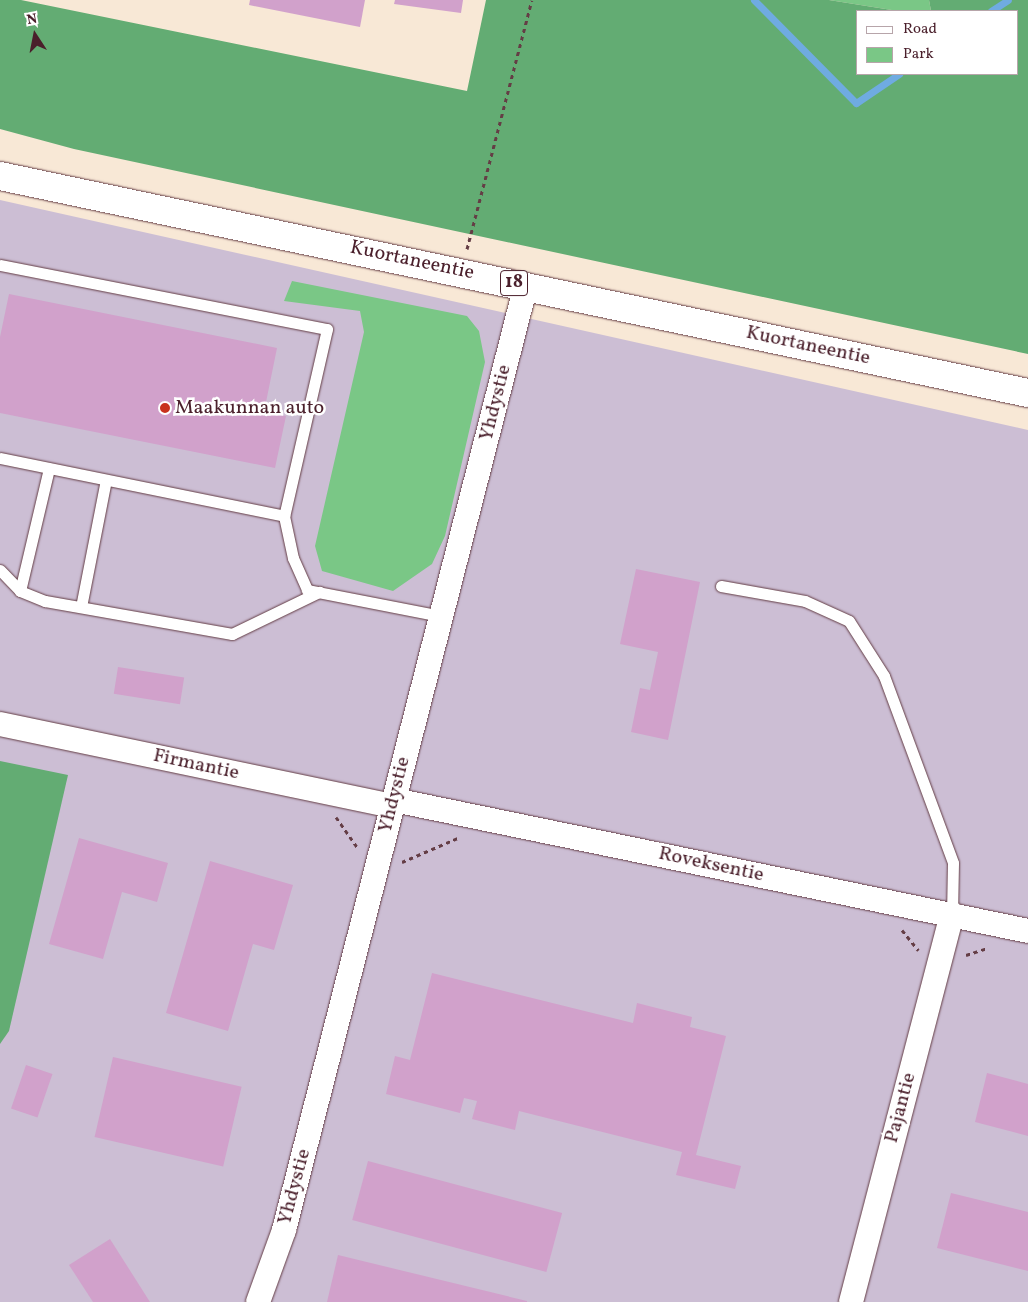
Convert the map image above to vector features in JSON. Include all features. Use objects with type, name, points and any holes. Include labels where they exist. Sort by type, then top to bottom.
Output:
[{"type":"highway","name":"Kuortaneentie","points":[[0,176],[526,285],[1028,393]]},
{"type":"street","name":"Yhdystie","points":[[258,1302],[284,1230],[526,285]]},
{"type":"street","name":"Firmantie","points":[[0,724],[393,803]]},
{"type":"street","name":"Roveksentie","points":[[393,803],[952,914],[1028,931]]},
{"type":"street","name":"Pajantie","points":[[850,1302],[952,914]]},
{"type":"lane","points":[[0,265],[327,329],[284,516],[293,558],[307,590],[441,616]]},
{"type":"lane","points":[[0,458],[284,516]]},
{"type":"lane","points":[[20,591],[49,468]]},
{"type":"lane","points":[[81,607],[106,480]]},
{"type":"lane","points":[[0,570],[20,591],[45,601],[232,634],[319,592]]},
{"type":"lane","points":[[721,586],[805,601],[849,621],[884,676],[953,863],[952,914]]},
{"type":"path","points":[[462,272],[532,0]]},
{"type":"path","points":[[332,812],[362,855],[397,865],[458,838],[467,840]]},
{"type":"path","points":[[892,927],[906,932],[921,956],[958,962],[970,952],[998,948]]},
{"type":"shaded area","points":[[0,200],[1028,430],[1028,1302],[0,1302]]},
{"type":"green space","points":[[0,0],[21,0],[467,91],[486,0],[829,0],[892,10],[856,10],[856,75],[1018,75],[1018,10],[931,10],[929,0],[1028,0],[1028,354],[74,149],[0,129]]},
{"type":"green space","points":[[829,0],[929,0],[931,10],[892,10]]},
{"type":"green space","points":[[292,281],[467,316],[479,331],[485,362],[445,536],[432,564],[393,591],[322,571],[315,546],[364,332],[360,311],[284,301]]},
{"type":"green space","points":[[0,761],[68,775],[9,1031],[0,1044]]},
{"type":"building","points":[[250,0],[365,0],[360,27],[249,5]]},
{"type":"building","points":[[395,0],[463,0],[461,13],[394,4]]},
{"type":"building","points":[[9,294],[277,348],[264,412],[286,416],[275,468],[0,413],[0,337]]},
{"type":"building","points":[[636,569],[700,582],[668,740],[631,732],[640,688],[650,690],[658,652],[620,644]]},
{"type":"building","points":[[118,667],[184,677],[180,704],[114,694]]},
{"type":"building","points":[[79,838],[168,863],[157,902],[122,892],[103,959],[49,944]]},
{"type":"building","points":[[210,861],[293,885],[274,950],[253,944],[228,1031],[166,1013]]},
{"type":"building","points":[[432,973],[633,1023],[637,1003],[692,1017],[690,1027],[726,1036],[696,1155],[741,1166],[735,1189],[676,1175],[682,1152],[519,1111],[515,1130],[472,1119],[477,1101],[464,1098],[460,1113],[386,1094],[395,1056],[410,1060]]},
{"type":"building","points":[[113,1057],[242,1087],[223,1167],[95,1137]]},
{"type":"building","points":[[26,1065],[52,1074],[37,1118],[11,1108]]},
{"type":"building","points":[[987,1073],[1028,1084],[1028,1136],[975,1122]]},
{"type":"building","points":[[368,1161],[562,1213],[546,1272],[352,1220]]},
{"type":"building","points":[[951,1193],[1028,1212],[1028,1271],[937,1248]]},
{"type":"building","points":[[110,1239],[150,1302],[93,1302],[69,1265]]},
{"type":"building","points":[[338,1255],[527,1301],[527,1302],[327,1302]]},
{"type":"waterway","points":[[754,0],[856,103],[898,75]]},
{"type":"waterway","points":[[993,10],[1008,0]]},
{"type":"place","name":"Maakunnan auto","points":[[165,408]]}]
